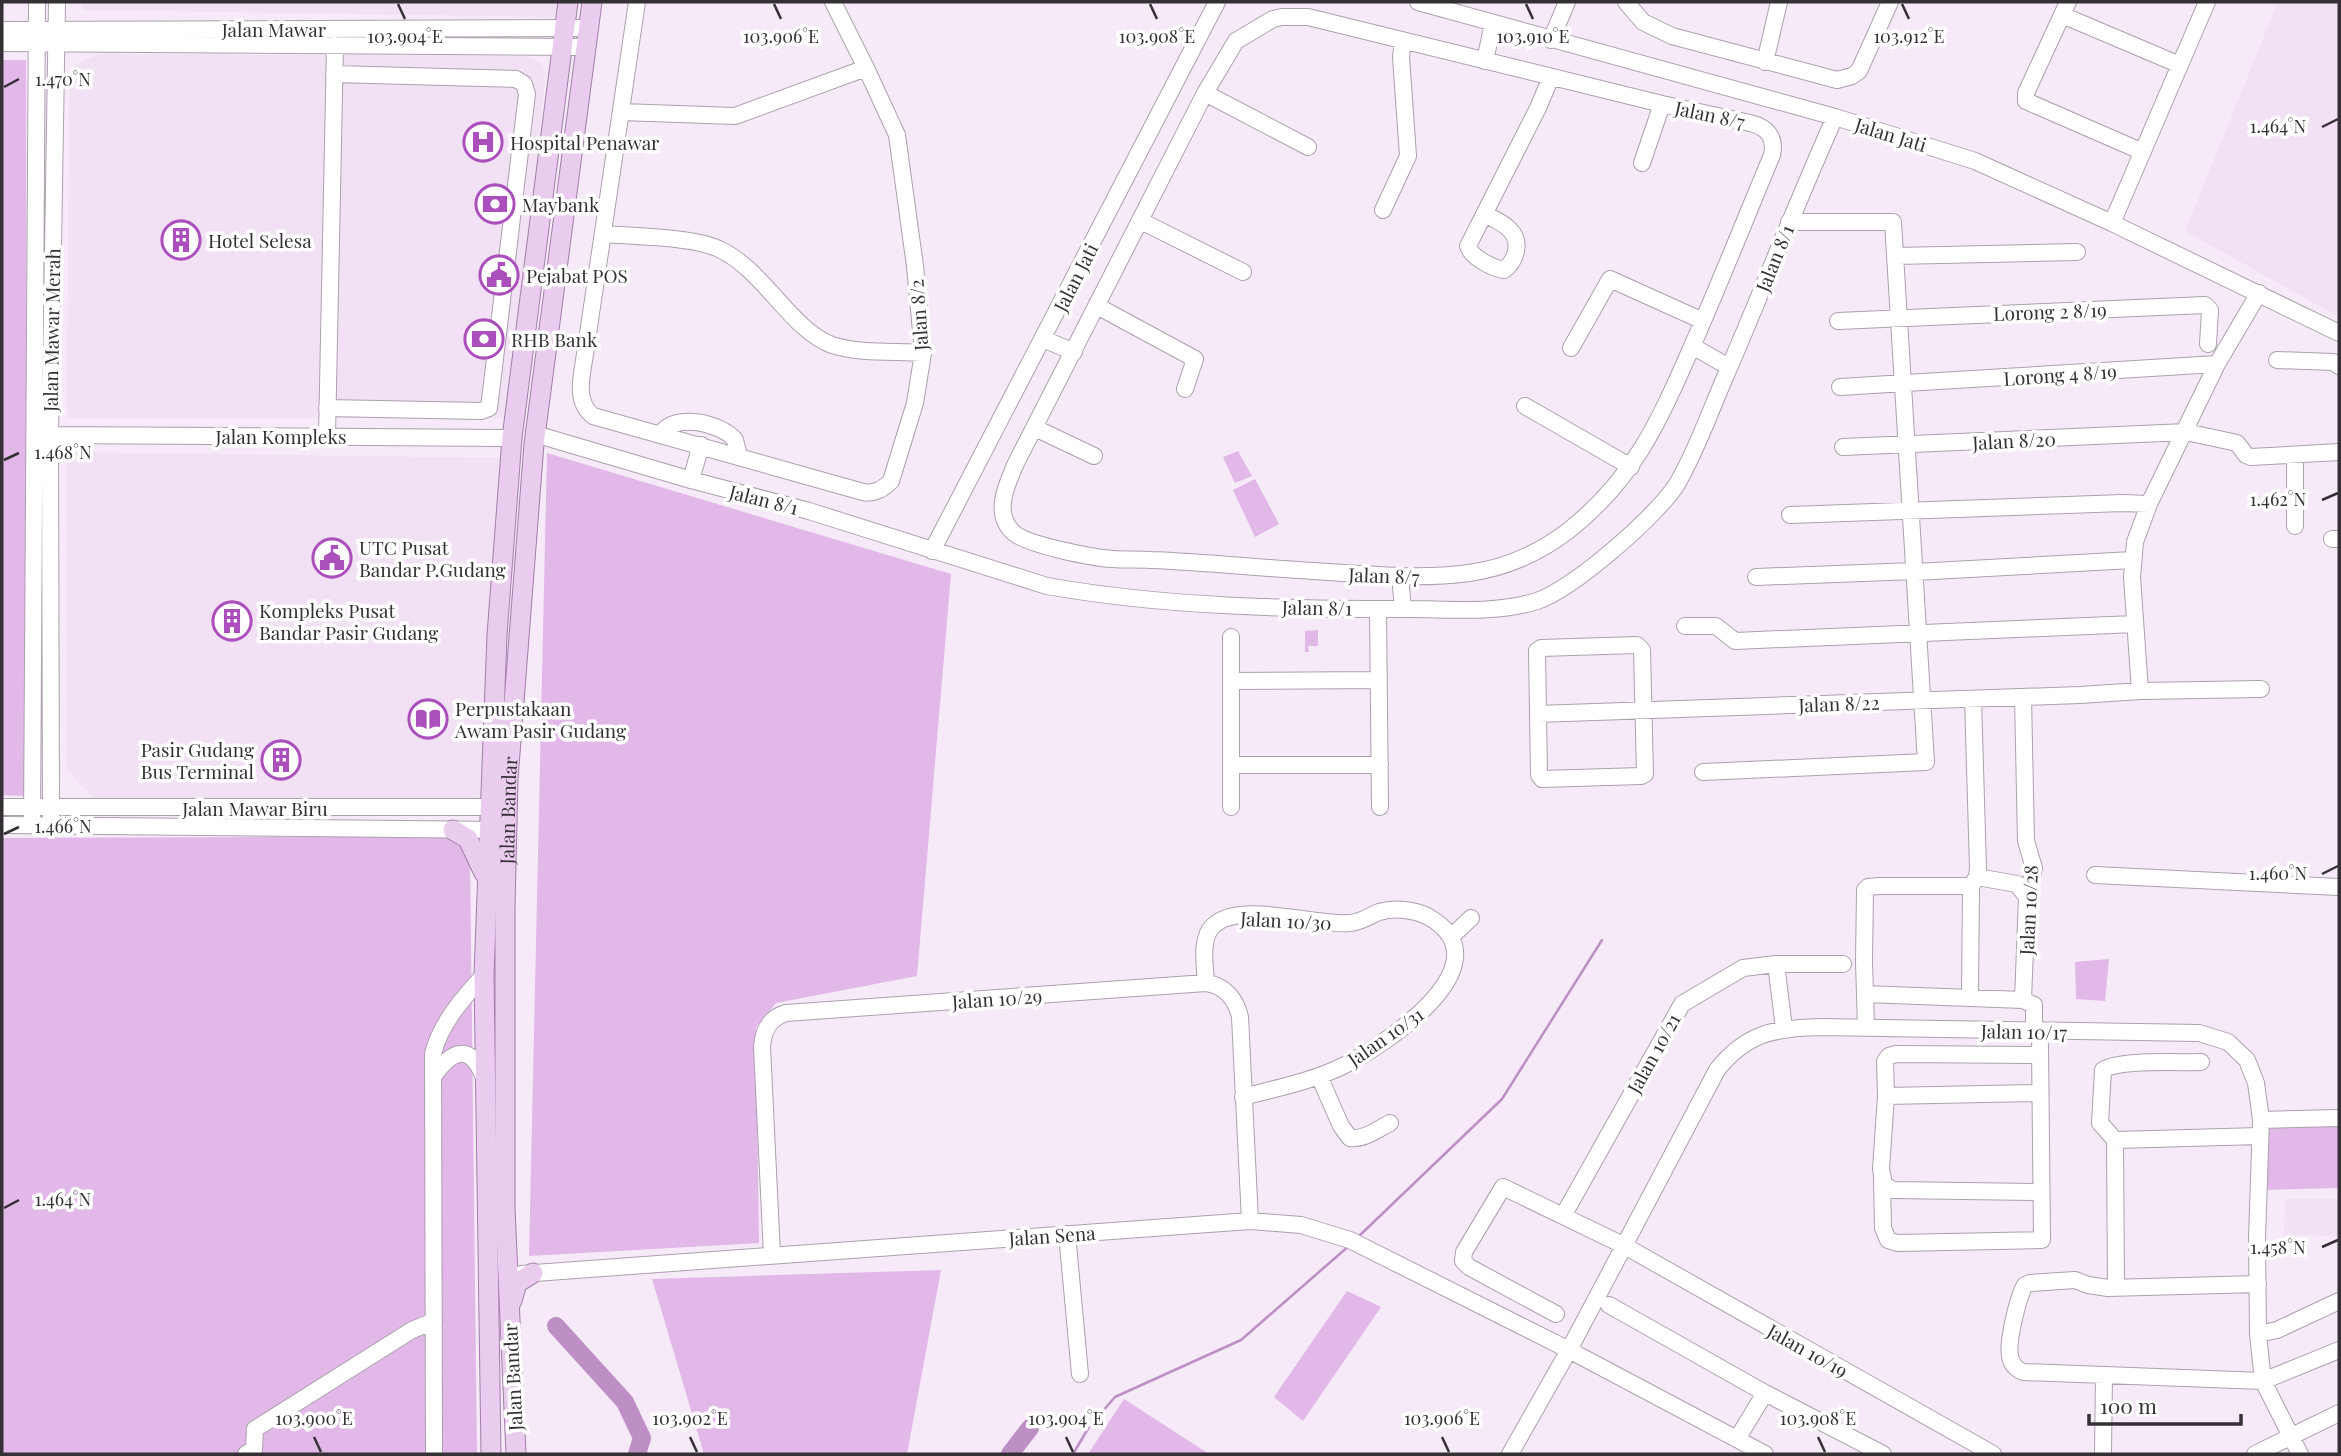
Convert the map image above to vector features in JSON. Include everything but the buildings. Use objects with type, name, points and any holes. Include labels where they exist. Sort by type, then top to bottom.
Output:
[{"type":"main road","name":"Jalan Bandar","points":[[516,1454],[505,1208],[497,830],[497,635],[512,438],[568,2]]},
{"type":"main road","name":"Jalan Bandar","points":[[498,807],[535,434],[592,2]]},
{"type":"main road","points":[[453,830],[468,839],[486,877]]},
{"type":"main road","name":"Jalan Bandar","points":[[491,1454],[484,975],[486,877],[497,830]]},
{"type":"main road","points":[[487,1235],[495,1266],[508,1275],[496,1283],[489,1313]]},
{"type":"main road","points":[[509,1312],[517,1283],[533,1273]]},
{"type":"street","name":"Jalan Mawar Merah","points":[[32,825],[37,2]]},
{"type":"street","name":"Jalan Mawar Merah","points":[[51,825],[50,435],[57,2]]},
{"type":"street","name":"Jalan 8/2","points":[[637,2],[585,354],[582,400],[584,407],[593,416],[863,492],[873,492],[882,489],[891,481],[909,427],[923,353],[915,266],[898,139],[833,2]]},
{"type":"street","name":"Jalan Jati","points":[[933,551],[1217,2]]},
{"type":"street","name":"Jalan Jati","points":[[1418,2],[1835,117],[1975,161],[2112,223],[2339,332]]},
{"type":"street","points":[[1551,40],[1567,2]]},
{"type":"street","points":[[1626,2],[1635,15],[1656,30],[1837,80],[1852,76],[1858,71],[1890,2]]},
{"type":"street","points":[[1765,62],[1779,2]]},
{"type":"street","points":[[2112,223],[2207,2]]},
{"type":"street","points":[[2143,152],[2025,101],[2026,93],[2065,8],[2180,65]]},
{"type":"street","name":"Jalan 8/7","points":[[1308,17],[1485,61],[1757,124],[1769,133],[1773,140],[1772,155],[1659,420],[1631,467],[1603,500],[1568,530],[1507,565],[1429,577],[1111,559],[1051,547],[1021,537],[1009,527],[1004,516],[1003,497],[1016,463],[1205,93],[1236,41],[1276,18],[1308,17]]},
{"type":"street","points":[[1485,61],[1493,23]]},
{"type":"street","name":"Jalan Mawar","points":[[2,30],[37,37]]},
{"type":"street","name":"Jalan Mawar","points":[[2,43],[37,37],[587,37]]},
{"type":"street","name":"Jalan Mawar","points":[[57,37],[335,45],[563,37]]},
{"type":"street","points":[[1383,209],[1408,156],[1401,57],[1403,41]]},
{"type":"street","points":[[327,436],[335,45]]},
{"type":"street","points":[[621,112],[735,116],[866,68]]},
{"type":"street","points":[[327,408],[481,411],[489,408],[527,94],[524,84],[516,79],[334,74]]},
{"type":"street","points":[[1486,215],[1538,108],[1550,77]]},
{"type":"street","points":[[1205,93],[1308,147]]},
{"type":"street","points":[[1643,163],[1662,104]]},
{"type":"street","name":"Jalan 8/1","points":[[535,434],[809,511],[1047,586],[1086,593],[1222,605],[1505,609],[1541,600],[1571,583],[1647,520],[1676,485],[1835,117]]},
{"type":"street","points":[[1141,221],[1243,272]]},
{"type":"street","points":[[1703,772],[1926,762],[1893,222],[1788,222]]},
{"type":"street","points":[[603,234],[694,242],[716,247],[744,263],[798,320],[831,344],[851,349],[923,353]]},
{"type":"street","points":[[1895,256],[2077,252]]},
{"type":"street","points":[[1571,348],[1610,279],[1703,321]]},
{"type":"street","points":[[2140,691],[2132,560],[2135,542],[2149,504],[2217,364],[2259,293]]},
{"type":"street","name":"Lorong 2 8/19","points":[[1838,321],[2201,305],[2210,310],[2208,344]]},
{"type":"street","points":[[1097,306],[1194,357],[1196,363],[1185,389]]},
{"type":"street","points":[[1043,339],[1074,352]]},
{"type":"street","points":[[1692,346],[1729,367]]},
{"type":"street","points":[[2277,360],[2333,362],[2339,366]]},
{"type":"street","name":"Lorong 4 8/19","points":[[1840,387],[2217,364]]},
{"type":"street","points":[[1525,407],[1631,467]]},
{"type":"street","points":[[661,433],[677,421],[721,430],[734,438],[739,456]]},
{"type":"street","points":[[1035,428],[1094,456]]},
{"type":"street","name":"Jalan 8/20","points":[[1843,447],[2186,432],[2237,443],[2248,457],[2295,455]]},
{"type":"street","name":"Jalan Kompleks","points":[[50,435],[512,438]]},
{"type":"street","points":[[691,480],[701,445]]},
{"type":"street","points":[[2295,526],[2295,455],[2339,452]]},
{"type":"street","points":[[1790,516],[2149,504]]},
{"type":"street","points":[[1756,577],[2132,560]]},
{"type":"street","points":[[1401,576],[1403,609]]},
{"type":"street","points":[[1378,609],[1380,807]]},
{"type":"street","points":[[1685,626],[1716,626],[1735,641],[2135,624]]},
{"type":"street","points":[[1231,637],[1231,807]]},
{"type":"street","points":[[1640,646],[1645,772],[1641,776],[1542,779],[1539,775],[1538,714],[1537,651],[1541,648],[1640,646]]},
{"type":"street","points":[[1231,681],[1379,680]]},
{"type":"street","name":"Jalan 8/22","points":[[1538,714],[2140,691],[2261,689]]},
{"type":"street","name":"Jalan 10/28","points":[[2023,697],[2026,841],[2034,868],[2027,897],[2024,1000],[2034,1005],[2037,1032]]},
{"type":"street","points":[[1969,997],[1974,881],[1973,699]]},
{"type":"street","points":[[1231,765],[1380,765]]},
{"type":"street","name":"Jalan Mawar Biru","points":[[2,807],[498,807]]},
{"type":"street","name":"Jalan Mawar Biru","points":[[2,825],[497,830]]},
{"type":"street","points":[[2095,875],[2339,887]]},
{"type":"street","points":[[1866,1028],[1865,894],[1868,887],[1974,881],[2017,884],[2027,897]]},
{"type":"street","name":"Jalan 10/30","points":[[1206,982],[1205,950],[1208,932],[1221,920],[1231,916],[1262,915],[1349,923],[1383,911],[1408,911],[1433,919],[1451,937]]},
{"type":"street","points":[[1451,937],[1471,918]]},
{"type":"street","name":"Jalan 10/31","points":[[1243,1097],[1319,1076],[1354,1060],[1411,1020],[1432,1001],[1453,969],[1456,950],[1451,937]]},
{"type":"street","points":[[1776,964],[1784,1028]]},
{"type":"street","name":"Jalan 10/21","points":[[1563,1216],[1679,1006],[1743,968],[1776,964],[1843,964]]},
{"type":"street","points":[[434,1454],[433,1054],[438,1037],[467,994],[484,975]]},
{"type":"street","points":[[1206,982],[1225,991],[1237,1004],[1250,1221]]},
{"type":"street","name":"Jalan 10/29","points":[[772,1255],[762,1047],[765,1030],[775,1017],[786,1013],[1206,982]]},
{"type":"street","points":[[1866,994],[2024,1000]]},
{"type":"street","name":"Jalan 10/17","points":[[1510,1454],[1569,1349],[1717,1070],[1732,1052],[1749,1040],[1784,1028],[2199,1033],[2228,1042],[2247,1060],[2256,1083],[2261,1128],[2258,1334],[2263,1381],[2300,1454]]},
{"type":"street","points":[[2037,1032],[2040,1055],[2042,1240],[1888,1240],[1883,1228],[1887,1184],[1885,1061],[1889,1056],[2040,1055]]},
{"type":"street","points":[[433,1077],[445,1060],[459,1054],[472,1057],[477,1062],[486,1082]]},
{"type":"street","points":[[2116,1287],[2115,1140],[2100,1123],[2103,1070],[2125,1063],[2200,1062]]},
{"type":"street","points":[[1319,1076],[1341,1126],[1350,1138],[1368,1134],[1390,1122]]},
{"type":"street","points":[[1886,1096],[2040,1093]]},
{"type":"street","points":[[2115,1140],[2261,1128],[2339,1118]]},
{"type":"street","points":[[1887,1184],[2042,1192]]},
{"type":"street","name":"Jalan 10/19","points":[[1556,1314],[1469,1267],[1463,1256],[1503,1187],[1623,1245],[1993,1454]]},
{"type":"street","name":"Jalan Sena","points":[[508,1275],[1250,1221],[1301,1225],[1350,1240],[1569,1349],[1765,1454]]},
{"type":"street","points":[[1067,1234],[1080,1374]]},
{"type":"street","points":[[2258,1284],[2094,1287],[2075,1280],[2025,1285],[2013,1325],[2009,1351],[2014,1366],[2023,1372],[2263,1381],[2339,1350]]},
{"type":"street","points":[[2258,1334],[2277,1331],[2339,1301]]},
{"type":"street","points":[[1609,1305],[1765,1393],[1883,1454]]},
{"type":"street","points":[[246,1454],[254,1450],[255,1429],[412,1330],[433,1321]]},
{"type":"street","points":[[2103,1454],[2104,1375]]},
{"type":"street","points":[[1737,1439],[1765,1393]]},
{"type":"street","points":[[2255,1454],[2339,1413]]},
{"type":"shaded area","points":[[80,2],[560,2],[558,17],[84,10]]},
{"type":"shaded area","points":[[2278,2],[2339,2],[2339,317],[2185,231]]},
{"type":"shaded area","points":[[100,54],[527,56],[541,63],[545,73],[533,230],[506,418],[67,418],[69,83],[73,69],[82,61]]},
{"type":"shaded area","points":[[2,60],[26,60],[27,796],[2,795]]},
{"type":"shaded area","points":[[1238,451],[1252,476],[1235,483],[1223,457]]},
{"type":"shaded area","points":[[67,452],[502,458],[488,635],[480,795],[476,801],[95,800],[66,768]]},
{"type":"shaded area","points":[[547,453],[951,574],[917,976],[776,1003],[756,1027],[759,1243],[529,1256]]},
{"type":"shaded area","points":[[1255,479],[1279,524],[1255,537],[1233,490]]},
{"type":"shaded area","points":[[1318,630],[1318,646],[1308,646],[1309,652],[1305,652],[1305,631]]},
{"type":"shaded area","points":[[455,836],[470,857],[477,1454],[2,1454],[2,838]]},
{"type":"shaded area","points":[[2109,959],[2105,1001],[2076,999],[2075,962]]},
{"type":"shaded area","points":[[2339,1118],[2339,1188],[2259,1190],[2261,1120]]},
{"type":"shaded area","points":[[2285,1199],[2339,1199],[2339,1236],[2284,1235]]},
{"type":"shaded area","points":[[941,1270],[907,1454],[704,1454],[652,1279]]},
{"type":"shaded area","points":[[1347,1291],[1381,1307],[1303,1421],[1274,1397]]},
{"type":"shaded area","points":[[1124,1399],[1209,1454],[1088,1454]]},
{"type":"waterway","points":[[1357,1238],[1502,1099],[1602,940]]},
{"type":"waterway","points":[[1073,1454],[1089,1427],[1115,1397],[1241,1340],[1350,1245]]},
{"type":"waterway","points":[[556,1326],[625,1402],[642,1438],[637,1454]]},
{"type":"waterway","points":[[1010,1454],[1030,1428]]},
{"type":"place","name":"Hospital Penawar","points":[[483,142]]},
{"type":"place","name":"Maybank","points":[[495,204]]},
{"type":"place","name":"Hotel Selesa","points":[[181,240]]},
{"type":"place","name":"Pejabat POS","points":[[499,275]]},
{"type":"place","name":"RHB Bank","points":[[484,339]]},
{"type":"place","name":"UTC Pusat Bandar P.Gudang","points":[[332,558]]},
{"type":"place","name":"Kompleks Pusat Bandar Pasir Gudang","points":[[232,621]]},
{"type":"place","name":"Perpustakaan Awam Pasir Gudang","points":[[428,719]]},
{"type":"place","name":"Pasir Gudang Bus Terminal","points":[[281,760]]}]
